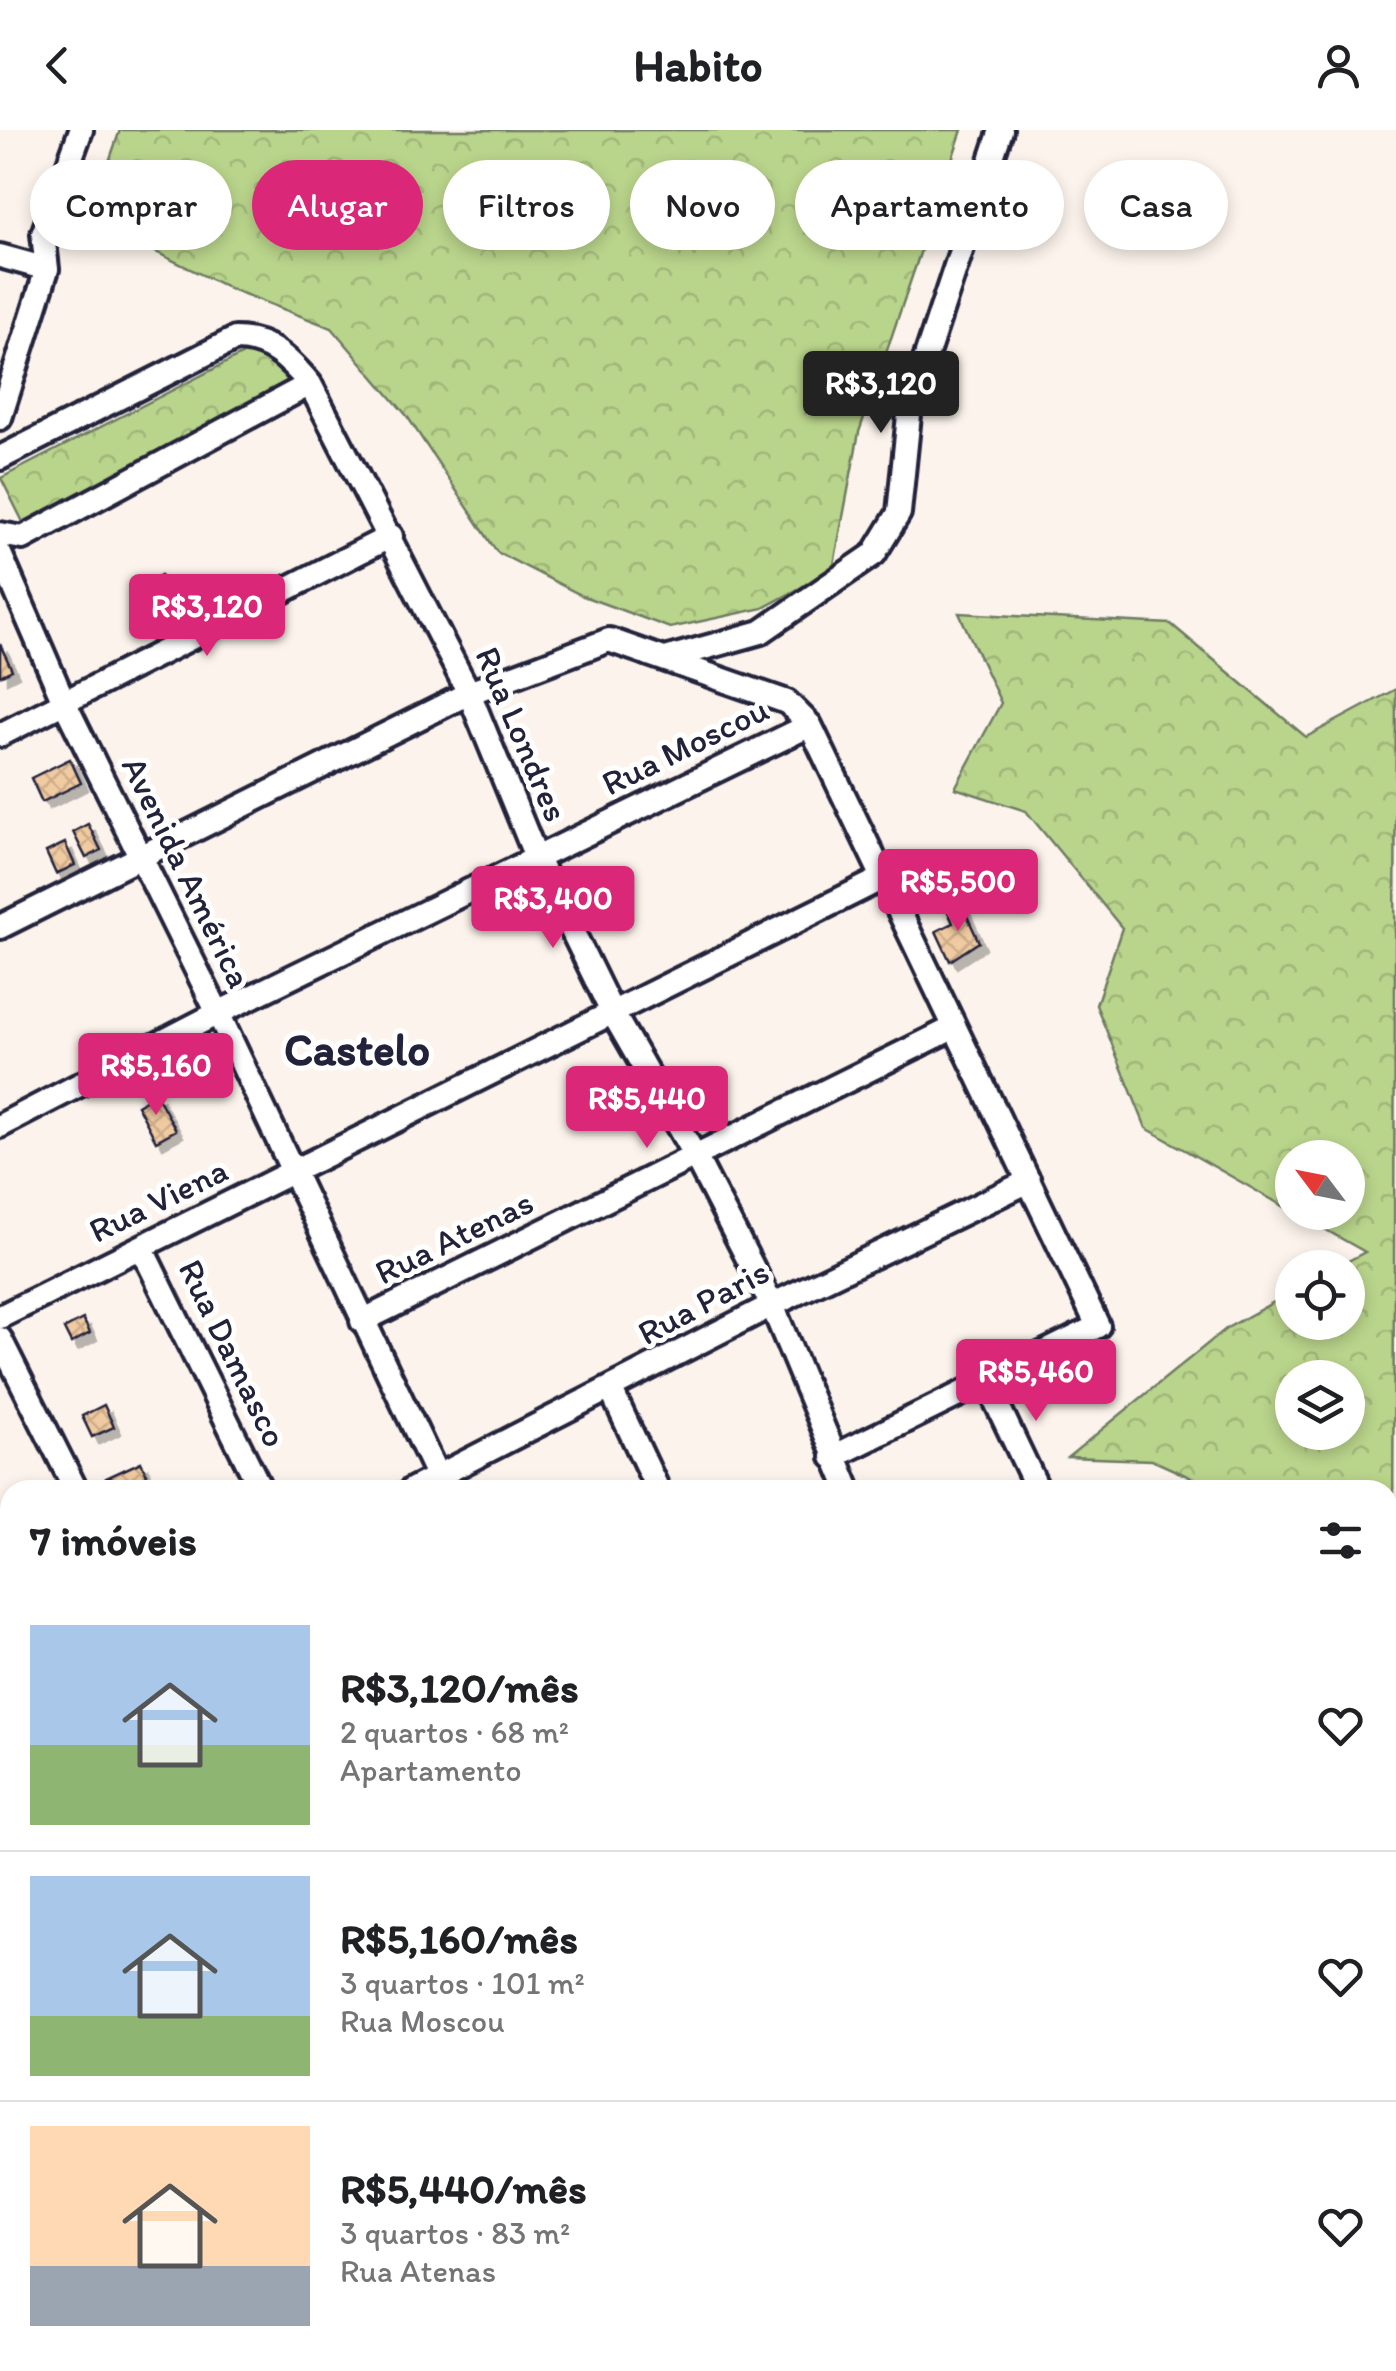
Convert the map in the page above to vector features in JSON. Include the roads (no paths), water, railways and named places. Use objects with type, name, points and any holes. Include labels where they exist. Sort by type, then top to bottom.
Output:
[{"type":"street","points":[[0,418],[47,269],[43,234],[81,130]]},
{"type":"street","points":[[665,660],[762,632],[874,554],[899,513],[910,405],[1001,130]]},
{"type":"street","points":[[0,256],[47,269]]},
{"type":"street","name":"Rua Londres","points":[[0,458],[235,339],[250,339],[277,351],[310,384],[469,693],[536,857],[612,1010],[695,1156],[772,1305],[844,1480]]},
{"type":"street","points":[[0,534],[23,538],[310,384]]},
{"type":"street","points":[[0,735],[391,536]]},
{"type":"street","name":"Avenida América","points":[[0,554],[64,702],[218,1013],[439,1480]]},
{"type":"street","points":[[0,927],[469,693],[609,640],[786,702],[810,724],[1098,1326],[832,1457]]},
{"type":"street","name":"Rua Moscou","points":[[0,1126],[218,1013],[810,724]]},
{"type":"street","name":"Rua Viena","points":[[0,1317],[883,878]]},
{"type":"street","name":"Rua Atenas","points":[[362,1320],[953,1028]]},
{"type":"street","name":"Rua Paris","points":[[448,1480],[772,1305],[1029,1181]]},
{"type":"street","name":"Rua Damasco","points":[[142,1248],[256,1480]]},
{"type":"street","points":[[0,1338],[71,1480]]},
{"type":"street","points":[[986,1381],[1033,1480]]},
{"type":"street","points":[[610,1390],[653,1480]]},
{"type":"district","name":"Castelo","points":[[357,1049]]}]
